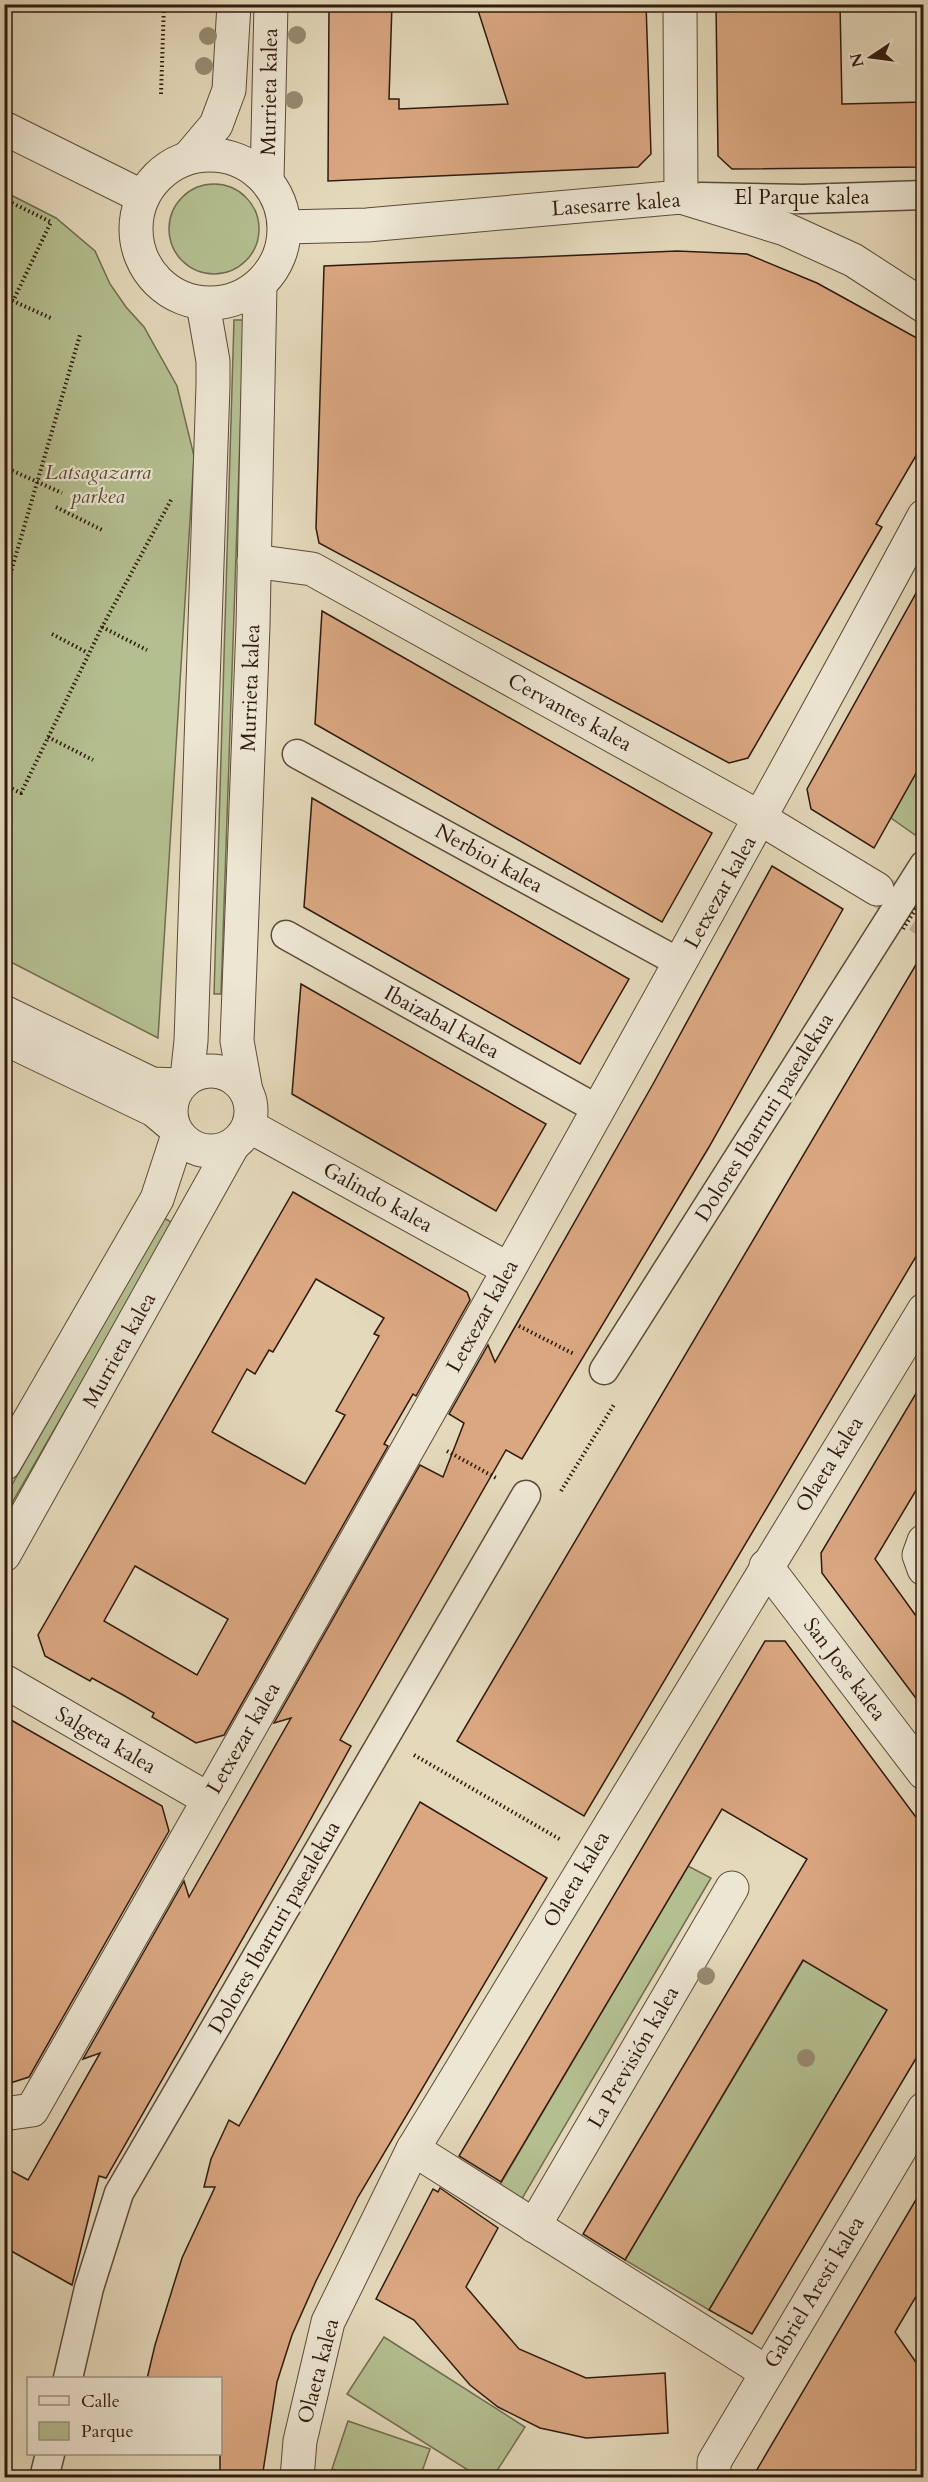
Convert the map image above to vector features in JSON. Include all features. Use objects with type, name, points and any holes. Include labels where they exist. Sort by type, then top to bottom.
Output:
[{"type":"street","name":"Murrieta kalea","points":[[189,157],[216,125],[229,90],[234,4]]},
{"type":"street","name":"Murrieta kalea","points":[[267,180],[271,4]]},
{"type":"street","points":[[680,4],[681,196]]},
{"type":"street","points":[[4,128],[141,196]]},
{"type":"street","points":[[210,154],[231,157],[251,166],[267,180],[280,202],[285,227],[283,249],[274,268],[260,285],[243,297],[223,303],[203,304],[172,292],[158,282],[143,262],[136,238],[141,196],[158,175],[172,164],[189,157],[210,154]]},
{"type":"street","name":"El Parque kalea","points":[[681,196],[803,199],[924,195]]},
{"type":"street","name":"Lasesarre kalea","points":[[285,227],[367,225],[681,196],[795,234],[853,260],[924,306]]},
{"type":"street","name":"Murrieta kalea","points":[[246,1091],[237,1041],[254,561],[260,285]]},
{"type":"street","points":[[176,1130],[171,1105],[183,1082],[191,1021],[213,385],[213,361],[203,304]]},
{"type":"street","name":"Letxezar kalea","points":[[18,2112],[208,1799],[418,1434],[597,1109],[761,819],[924,516]]},
{"type":"street","name":"Cervantes kalea","points":[[254,561],[312,568],[761,819],[794,842],[877,890]]},
{"type":"street","name":"Nerbioi kalea","points":[[297,754],[680,963]]},
{"type":"street","name":"Dolores Ibarruri pasealekua","points":[[604,1370],[924,865]]},
{"type":"street","name":"Ibaizabal kalea","points":[[286,935],[597,1109]]},
{"type":"street","points":[[4,1012],[152,1084],[183,1082],[199,1072],[213,1071],[232,1077],[246,1091],[251,1112],[241,1135],[210,1152],[187,1144],[176,1130],[154,1110],[4,1038]]},
{"type":"street","name":"Murrieta kalea","points":[[4,1464],[157,1198],[176,1130]]},
{"type":"street","name":"Murrieta kalea","points":[[4,1555],[241,1135]]},
{"type":"street","name":"Galindo kalea","points":[[241,1135],[508,1269]]},
{"type":"street","name":"Olaeta kalea","points":[[297,2478],[300,2440],[328,2322],[414,2149],[766,1566],[924,1310]]},
{"type":"street","name":"Dolores Ibarruri pasealekua","points":[[68,2377],[89,2288],[119,2193],[526,1495]]},
{"type":"street","points":[[924,1541],[919,1555],[924,1569]]},
{"type":"street","name":"San Jose kalea","points":[[766,1566],[924,1773]]},
{"type":"street","name":"Salgeta kalea","points":[[4,1681],[208,1799]]},
{"type":"street","name":"La Previsión kalea","points":[[534,2226],[732,1888]]},
{"type":"street","name":"Gabriel Aresti kalea","points":[[714,2478],[714,2462],[924,2109]]},
{"type":"street","points":[[414,2149],[766,2372]]},
{"type":"street","points":[[44,2478],[50,2455]]},
{"type":"path","points":[[161,94],[164,4]]},
{"type":"path","points":[[4,199],[51,222],[13,301]]},
{"type":"path","points":[[4,297],[53,319]]},
{"type":"path","points":[[4,596],[80,335]]},
{"type":"path","points":[[4,467],[62,493]]},
{"type":"path","points":[[4,784],[21,793],[88,653],[177,490]]},
{"type":"path","points":[[56,507],[104,531]]},
{"type":"path","points":[[102,627],[147,650]]},
{"type":"path","points":[[52,634],[88,653]]},
{"type":"path","points":[[48,737],[93,760]]},
{"type":"path","points":[[903,929],[919,904]]},
{"type":"path","points":[[486,1309],[604,1370]]},
{"type":"path","points":[[418,1434],[526,1495]]},
{"type":"path","points":[[384,1737],[590,1857]]},
{"type":"green space","points":[[214,184],[239,192],[251,204],[259,229],[251,254],[239,266],[214,274],[189,266],[177,254],[169,229],[177,204],[189,192]]},
{"type":"green space","name":"Latsagazarra parkea","points":[[5,192],[56,218],[95,251],[110,284],[144,327],[177,386],[194,456],[158,1038],[5,959]]},
{"type":"green space","points":[[234,320],[244,320],[221,994],[214,994]]},
{"type":"green space","points":[[923,759],[923,820],[915,835],[891,818]]},
{"type":"green space","points":[[164,1218],[173,1223],[5,1515],[5,1497]]},
{"type":"green space","points":[[688,1866],[711,1878],[520,2202],[498,2188]]},
{"type":"green space","points":[[849,1884],[887,2010],[709,2310],[625,2260]]},
{"type":"green space","points":[[384,2337],[525,2427],[493,2477],[479,2477],[347,2394]]},
{"type":"green space","points":[[348,2421],[430,2449],[420,2477],[357,2477],[332,2469]]},
{"type":"building","points":[[329,4],[392,4],[389,99],[399,99],[399,109],[508,104],[476,4],[646,4],[651,154],[638,167],[328,181]]},
{"type":"building","points":[[716,4],[840,4],[842,104],[924,102],[924,167],[732,169],[718,156]]},
{"type":"building","points":[[677,251],[747,254],[817,283],[924,342],[924,442],[876,524],[882,527],[748,758],[729,763],[319,543],[316,528],[324,266]]},
{"type":"building","points":[[924,579],[924,759],[874,848],[811,809],[807,789]]},
{"type":"building","points":[[322,611],[712,833],[662,922],[315,724]]},
{"type":"building","points":[[312,798],[629,979],[580,1064],[304,907]]},
{"type":"building","points":[[772,866],[843,909],[709,1147],[522,1459],[506,1450],[340,1740],[351,1746],[303,1833],[106,2178],[99,2176],[72,2285],[4,2247],[4,2167],[28,2180],[100,2053],[83,2059],[184,1881],[189,1897],[291,1718],[274,1723],[420,1465],[443,1477],[464,1423],[449,1414],[488,1345],[495,1362],[653,1084]]},
{"type":"building","points":[[924,951],[924,1243],[584,1816],[457,1741]]},
{"type":"building","points":[[301,984],[546,1124],[496,1211],[292,1094]]},
{"type":"building","points":[[293,1192],[467,1292],[470,1300],[416,1396],[413,1394],[384,1444],[388,1446],[224,1735],[196,1743],[152,1717],[154,1713],[123,1695],[92,1678],[90,1681],[45,1656],[38,1635]],"holes":[[[316,1279],[384,1318],[374,1334],[379,1336],[336,1411],[345,1415],[305,1484],[212,1432],[247,1369],[255,1374],[269,1350],[273,1352]],[[135,1566],[228,1619],[197,1675],[104,1621]]]},
{"type":"building","points":[[924,1380],[924,1477],[875,1559],[924,1627],[924,1709],[822,1573],[821,1553]]},
{"type":"building","points":[[765,1641],[785,1641],[924,1828],[924,2045],[752,2334],[709,2310],[887,2010],[803,1960],[625,2260],[583,2234],[807,1859],[722,1809],[501,2182],[459,2156]]},
{"type":"building","points":[[4,1716],[162,1806],[169,1831],[29,2077],[4,2085]]},
{"type":"building","points":[[420,1802],[547,1878],[358,2197],[316,2281],[292,2335],[277,2382],[262,2478],[220,2478],[222,2377],[147,2377],[182,2258],[215,2187],[204,2187],[211,2159],[229,2120],[239,2126]]},
{"type":"building","points":[[924,2186],[924,2283],[895,2332],[924,2374],[924,2478],[752,2478]]},
{"type":"building","points":[[440,2188],[498,2228],[466,2287],[519,2349],[586,2378],[665,2373],[668,2433],[586,2438],[540,2428],[498,2407],[470,2385],[414,2320],[376,2299],[433,2189],[438,2192]]},
{"type":"tunnel","points":[[877,889],[924,920]]}]
